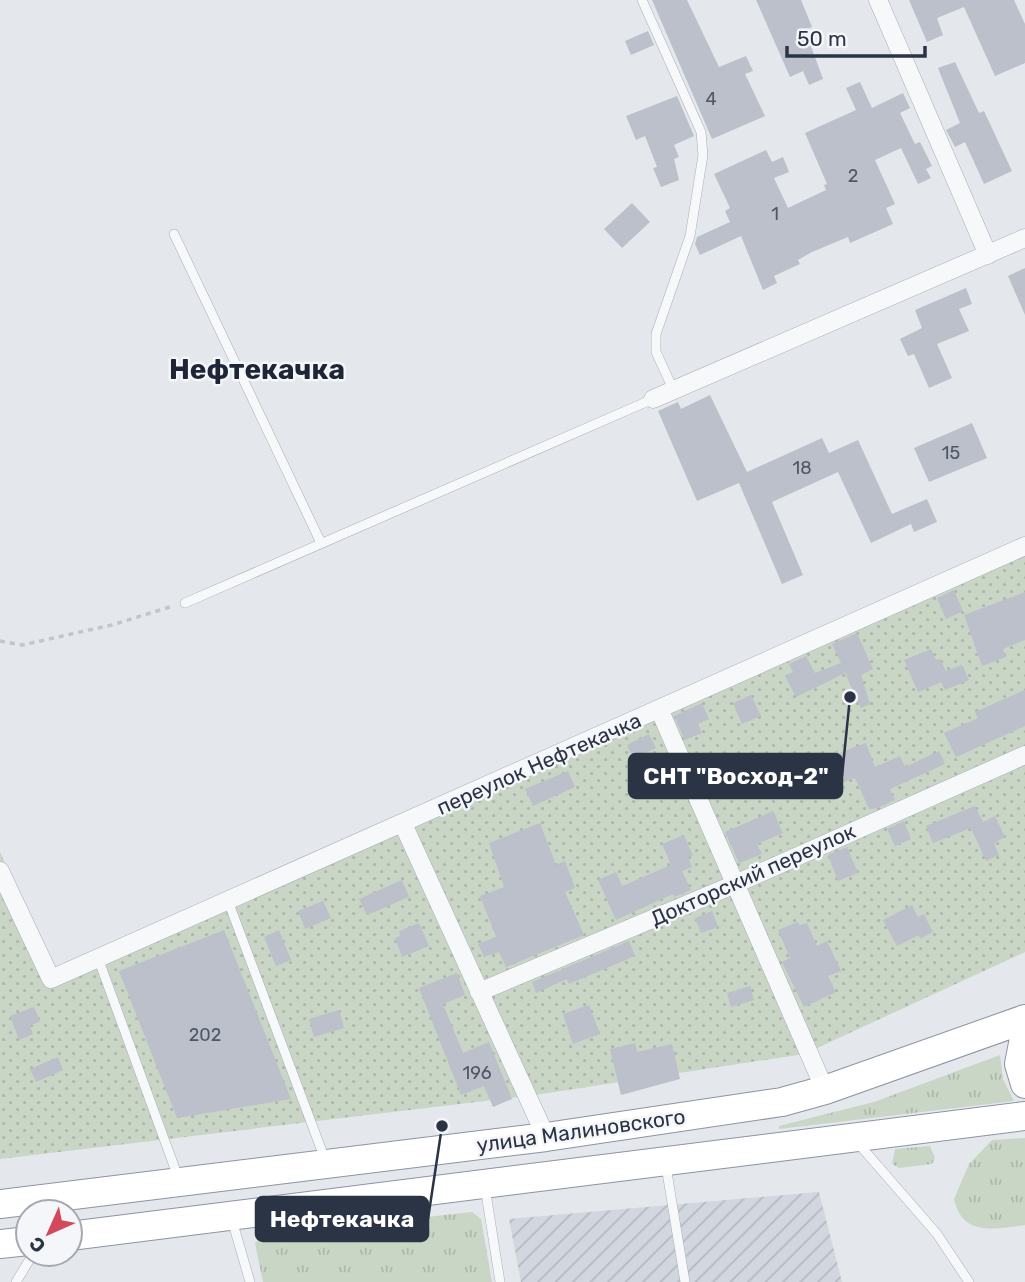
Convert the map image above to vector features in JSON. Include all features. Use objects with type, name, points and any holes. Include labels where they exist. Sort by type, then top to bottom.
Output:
[{"type":"highway","name":"улица Малиновского","points":[[0,1204],[547,1137],[782,1102],[825,1090],[1025,1020]]},
{"type":"highway","points":[[1025,1033],[1019,1064],[1025,1084]]},
{"type":"highway","name":"улица Малиновского","points":[[84,1234],[1025,1116]]},
{"type":"street","points":[[878,0],[988,255]]},
{"type":"street","points":[[653,399],[1025,238]]},
{"type":"street","name":"переулок Нефтекачка","points":[[0,871],[51,979],[660,710],[1025,545]]},
{"type":"street","points":[[660,710],[733,885],[825,1090]]},
{"type":"street","name":"Докторский переулок","points":[[479,992],[733,885],[1025,755]]},
{"type":"street","points":[[403,824],[547,1137]]},
{"type":"lane","points":[[642,0],[701,132],[702,144],[699,185],[690,236],[656,334],[656,352],[673,389]]},
{"type":"lane","points":[[174,234],[321,544]]},
{"type":"lane","points":[[185,603],[653,399]]},
{"type":"lane","points":[[228,901],[327,1163]]},
{"type":"lane","points":[[98,958],[180,1181]]},
{"type":"lane","points":[[853,1138],[937,1234],[969,1282]]},
{"type":"lane","points":[[665,1161],[685,1282]]},
{"type":"lane","points":[[485,1184],[500,1282]]},
{"type":"lane","points":[[230,1215],[250,1282]]},
{"type":"path","points":[[0,641],[22,645],[111,625],[185,603]]},
{"type":"shaded area","points":[[819,1192],[842,1282],[521,1282],[509,1219]]},
{"type":"green space","points":[[1025,543],[1025,952],[804,1054],[535,1095],[0,1159],[0,852],[54,971]]},
{"type":"green space","points":[[1000,1055],[1003,1079],[1014,1101],[779,1129],[779,1126],[874,1102]]},
{"type":"green space","points":[[1025,1138],[1025,1225],[992,1229],[972,1225],[964,1220],[954,1199],[969,1164],[992,1140]]},
{"type":"green space","points":[[930,1146],[935,1158],[932,1164],[899,1168],[892,1164],[895,1149]]},
{"type":"green space","points":[[472,1212],[481,1219],[492,1282],[263,1282],[255,1243],[263,1235]]},
{"type":"building","points":[[652,0],[687,0],[719,67],[746,56],[753,71],[745,74],[765,116],[712,139]]},
{"type":"building","points":[[756,0],[801,0],[812,27],[805,30],[823,79],[809,85],[803,71],[790,77]]},
{"type":"building","points":[[909,0],[1014,0],[1025,24],[1025,63],[995,76],[964,7],[937,18],[943,35],[927,42]]},
{"type":"building","points":[[648,31],[654,45],[631,55],[625,41]]},
{"type":"building","points":[[955,62],[979,113],[984,111],[1012,171],[984,184],[965,142],[955,147],[946,130],[960,123],[938,68]]},
{"type":"building","points":[[860,82],[872,108],[903,93],[910,108],[900,113],[915,144],[920,142],[932,166],[926,169],[931,178],[918,184],[901,148],[875,160],[895,204],[886,208],[893,224],[850,243],[848,237],[812,252],[798,260],[800,264],[774,276],[777,283],[763,290],[741,236],[700,255],[695,244],[697,237],[730,222],[725,211],[730,208],[714,174],[766,150],[772,162],[783,157],[789,172],[774,178],[788,208],[826,190],[824,185],[827,184],[805,133],[856,110],[846,88]]},
{"type":"building","points":[[677,96],[694,136],[674,145],[679,157],[674,159],[679,180],[661,187],[653,168],[657,167],[645,136],[636,140],[626,116]]},
{"type":"building","points":[[632,203],[650,222],[622,248],[604,229]]},
{"type":"building","points":[[1025,268],[1025,315],[1008,276]]},
{"type":"building","points":[[966,288],[972,304],[959,309],[969,331],[937,344],[952,378],[929,388],[914,354],[908,356],[900,339],[922,328],[915,310]]},
{"type":"building","points":[[710,395],[747,472],[822,438],[829,453],[858,440],[892,514],[927,499],[937,522],[914,532],[911,524],[871,543],[838,472],[772,502],[803,575],[782,584],[739,483],[697,501],[658,411],[678,402],[681,409]]},
{"type":"building","points":[[972,423],[987,458],[929,482],[914,448]]},
{"type":"building","points":[[954,590],[963,611],[946,619],[937,598]]},
{"type":"building","points":[[1025,592],[1025,640],[1003,649],[1006,657],[982,666],[964,615]]},
{"type":"building","points":[[857,633],[873,669],[861,675],[870,704],[861,708],[845,673],[796,697],[785,676],[793,672],[789,664],[806,656],[815,673],[841,663],[832,644]]},
{"type":"building","points":[[931,649],[946,671],[962,665],[969,680],[945,690],[941,682],[918,692],[904,660]]},
{"type":"building","points":[[1025,690],[1025,726],[956,757],[944,733],[978,718],[975,712]]},
{"type":"building","points":[[751,695],[761,716],[742,724],[733,703]]},
{"type":"building","points":[[702,703],[709,719],[698,724],[702,733],[685,740],[674,716]]},
{"type":"building","points":[[649,734],[656,748],[633,759],[627,745]]},
{"type":"building","points":[[866,743],[875,767],[900,756],[905,767],[939,751],[945,764],[890,789],[895,800],[878,808],[869,809],[855,778],[814,793],[808,780],[825,773],[820,760]]},
{"type":"building","points":[[568,771],[575,787],[533,806],[525,789]]},
{"type":"building","points":[[975,806],[983,822],[995,816],[1005,837],[994,843],[999,855],[986,861],[971,828],[933,843],[926,826]]},
{"type":"building","points":[[773,811],[783,833],[757,844],[762,854],[739,863],[725,832]]},
{"type":"building","points":[[904,821],[911,839],[895,846],[887,829]]},
{"type":"building","points":[[540,823],[556,865],[565,861],[575,888],[565,892],[584,935],[506,967],[499,952],[484,957],[478,944],[496,937],[480,896],[504,887],[489,843]]},
{"type":"building","points":[[684,835],[693,856],[688,857],[692,867],[682,871],[691,890],[674,897],[673,894],[616,920],[598,880],[616,872],[622,886],[671,865],[662,844]]},
{"type":"building","points":[[847,847],[858,873],[838,881],[828,855]]},
{"type":"building","points":[[402,880],[409,897],[367,915],[359,899]]},
{"type":"building","points":[[323,901],[331,918],[305,929],[298,911]]},
{"type":"building","points":[[912,905],[918,917],[924,914],[933,932],[920,939],[919,935],[897,946],[883,920]]},
{"type":"building","points":[[712,911],[718,927],[701,933],[695,918]]},
{"type":"building","points":[[798,922],[799,925],[807,923],[817,946],[827,941],[841,971],[828,976],[836,992],[804,1007],[782,962],[790,958],[778,930]]},
{"type":"building","points":[[419,923],[429,946],[402,957],[395,938],[400,936],[399,931]]},
{"type":"building","points":[[224,930],[291,1099],[177,1118],[119,971]]},
{"type":"building","points":[[279,930],[291,960],[276,966],[264,937]]},
{"type":"building","points":[[629,941],[635,956],[569,984],[567,979],[536,993],[532,982]]},
{"type":"building","points":[[457,973],[465,995],[443,1004],[463,1053],[489,1042],[512,1099],[493,1107],[484,1086],[461,1095],[419,988]]},
{"type":"building","points":[[750,986],[754,1000],[731,1007],[727,993]]},
{"type":"building","points":[[589,1005],[600,1034],[573,1044],[563,1014]]},
{"type":"building","points":[[34,1007],[40,1021],[30,1026],[33,1034],[19,1040],[10,1016]]},
{"type":"building","points":[[339,1010],[344,1028],[314,1037],[309,1019]]},
{"type":"building","points":[[635,1043],[637,1052],[672,1044],[680,1079],[621,1095],[610,1049]]},
{"type":"building","points":[[58,1057],[63,1070],[36,1082],[30,1069]]},
{"type":"place","name":"СНТ \"Восход-2\"","points":[[850,697]]},
{"type":"place","name":"Нефтекачка","points":[[442,1126]]},
{"type":"district","name":"Нефтекачка","points":[[257,369]]}]
